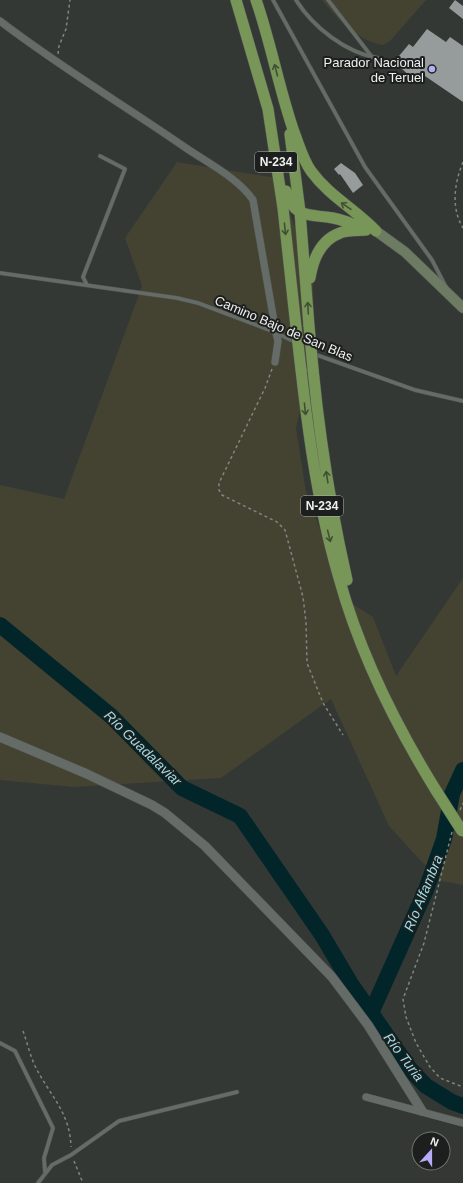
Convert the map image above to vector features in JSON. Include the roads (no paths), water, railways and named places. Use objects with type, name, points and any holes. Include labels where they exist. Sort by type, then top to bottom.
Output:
[{"type":"highway","name":"N-234","points":[[236,0],[268,109],[283,208],[308,435],[322,510],[339,579],[360,639],[382,691],[417,759],[459,831]]},
{"type":"highway","name":"N-234","points":[[256,0],[285,108],[300,212],[308,290],[309,326],[320,431],[332,508],[360,639]]},
{"type":"highway","points":[[244,24],[273,110],[289,203],[300,212],[310,216],[332,218],[351,223],[371,231]]},
{"type":"highway","points":[[285,108],[310,170],[325,189],[364,219],[371,231]]},
{"type":"highway","points":[[308,290],[312,264],[323,244],[340,233],[371,231]]},
{"type":"main road","points":[[371,231],[405,252],[463,308]]},
{"type":"street","points":[[0,21],[58,64],[164,133],[228,177],[248,193],[253,200],[278,341],[275,362]]},
{"type":"street","points":[[0,737],[152,805],[165,813],[205,846],[332,976],[368,1024],[422,1111]]},
{"type":"street","points":[[366,1097],[463,1123]]},
{"type":"lane","points":[[273,0],[304,59],[365,167],[432,260],[452,297]]},
{"type":"lane","points":[[296,0],[313,23],[354,50],[378,58]]},
{"type":"lane","points":[[328,0],[372,57]]},
{"type":"lane","points":[[87,285],[83,277],[125,169],[100,156]]},
{"type":"lane","name":"Camino Bajo de San Blas","points":[[0,273],[198,303],[276,333],[302,347]]},
{"type":"lane","name":"Camino Bajo de San Blas","points":[[307,350],[332,362],[415,390],[463,401]]},
{"type":"lane","points":[[0,1043],[15,1051],[53,1128],[44,1158],[45,1172]]},
{"type":"lane","points":[[38,1183],[45,1172],[56,1161],[71,1155],[120,1121],[237,1092]]},
{"type":"waterway","name":"Río Guadalaviar","points":[[0,625],[111,716],[182,788],[240,816],[322,935],[351,984],[410,1069],[426,1086],[452,1102],[463,1106]]},
{"type":"waterway","name":"Río Alfambra","points":[[371,1013],[426,890],[444,839],[452,794],[463,770]]},
{"type":"place","name":"Parador Nacional de Teruel","points":[[432,69]]},
{"type":"water label","name":"Río Turia","points":[[404,1057]]}]
